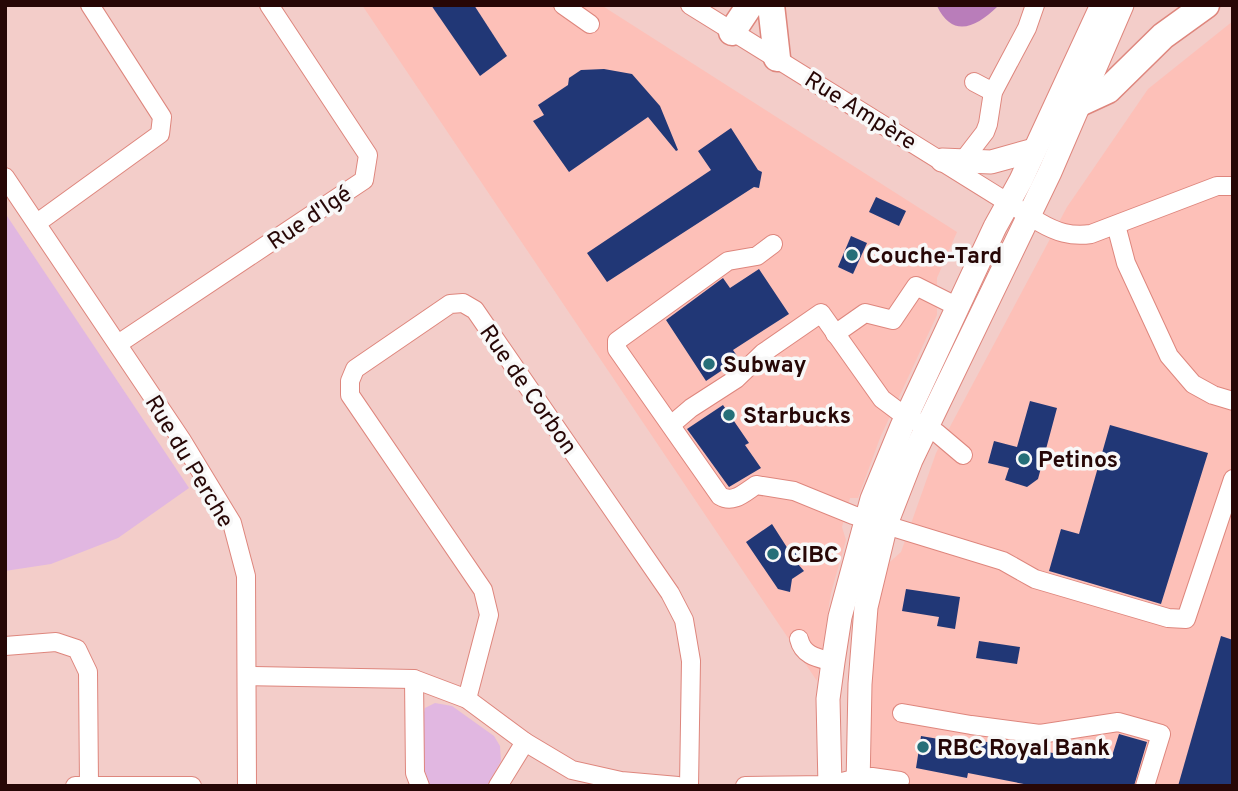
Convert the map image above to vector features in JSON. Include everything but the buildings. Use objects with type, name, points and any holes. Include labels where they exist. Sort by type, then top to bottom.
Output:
[{"type":"highway","points":[[726,20],[750,5]]},
{"type":"highway","points":[[771,5],[777,58]]},
{"type":"highway","points":[[1082,102],[1108,90],[1163,36],[1206,5]]},
{"type":"main road","points":[[858,782],[860,684],[879,481],[995,227],[1010,203],[1102,5]]},
{"type":"main road","points":[[830,785],[828,699],[840,617],[876,521],[904,478],[1030,216],[1082,102],[1122,5]]},
{"type":"main road","points":[[953,164],[991,162],[1034,150]]},
{"type":"street","points":[[37,223],[160,134],[162,117],[90,5]]},
{"type":"street","name":"Rue d'Igé","points":[[118,344],[363,180],[368,155],[269,5]]},
{"type":"street","points":[[563,5],[590,24]]},
{"type":"street","name":"Rue Ampère","points":[[690,5],[726,20],[777,58],[953,164],[1049,228],[1074,236],[1091,234],[1217,186],[1233,186]]},
{"type":"street","points":[[953,164],[979,141],[988,124],[993,92],[1027,28],[1035,5]]},
{"type":"street","points":[[974,82],[993,92]]},
{"type":"street","name":"Rue du Perche","points":[[5,177],[181,439],[232,523],[246,576],[247,786]]},
{"type":"street","points":[[1116,225],[1126,263],[1169,356],[1193,384],[1213,395],[1233,401]]},
{"type":"street","points":[[773,244],[757,256],[728,261],[617,341],[617,349],[720,496],[727,500],[733,500],[756,485],[794,491],[876,521],[1003,561],[1035,579],[1168,618],[1186,619],[1233,479]]},
{"type":"street","points":[[835,334],[865,313],[893,320],[915,286],[958,307]]},
{"type":"street","name":"Rue de Corbon","points":[[467,699],[489,615],[483,590],[350,395],[350,381],[355,369],[450,304],[463,303],[475,310],[483,321],[670,593],[684,620],[691,661],[689,786]]},
{"type":"street","points":[[671,425],[691,408],[736,379],[763,353],[821,313],[882,398],[940,435],[963,455]]},
{"type":"street","points":[[799,639],[801,646],[811,657],[833,662]]},
{"type":"street","points":[[5,646],[56,642],[77,649],[88,672],[82,785],[192,786]]},
{"type":"street","points":[[247,676],[414,679],[467,699],[525,742],[572,770],[621,781],[678,786]]},
{"type":"street","points":[[414,679],[415,773],[421,786]]},
{"type":"street","points":[[902,713],[1040,734],[1118,722],[1161,734],[1145,786]]},
{"type":"street","points":[[498,786],[525,742]]},
{"type":"street","points":[[745,786],[900,781]]},
{"type":"shaded area","points":[[362,5],[601,5],[957,232],[937,278],[937,315],[880,438],[858,498],[850,498],[842,527],[846,540],[831,593],[817,681]]},
{"type":"shaded area","points":[[933,5],[997,7],[973,24],[957,26],[950,23],[937,6]]},
{"type":"shaded area","points":[[1233,21],[1233,786],[865,786],[871,627],[883,568],[901,552],[936,453],[1067,207],[1148,89]]},
{"type":"shaded area","points":[[5,213],[189,488],[118,538],[51,564],[5,571]]},
{"type":"shaded area","points":[[435,703],[452,706],[494,736],[500,746],[501,761],[487,786],[429,786],[424,770],[424,713],[425,708]]},
{"type":"place","name":"Couche-Tard","points":[[852,255]]},
{"type":"place","name":"Subway","points":[[709,364]]},
{"type":"place","name":"Starbucks","points":[[729,415]]},
{"type":"place","name":"Petinos","points":[[1024,459]]},
{"type":"place","name":"CIBC","points":[[773,554]]},
{"type":"place","name":"RBC Royal Bank","points":[[923,747]]}]
